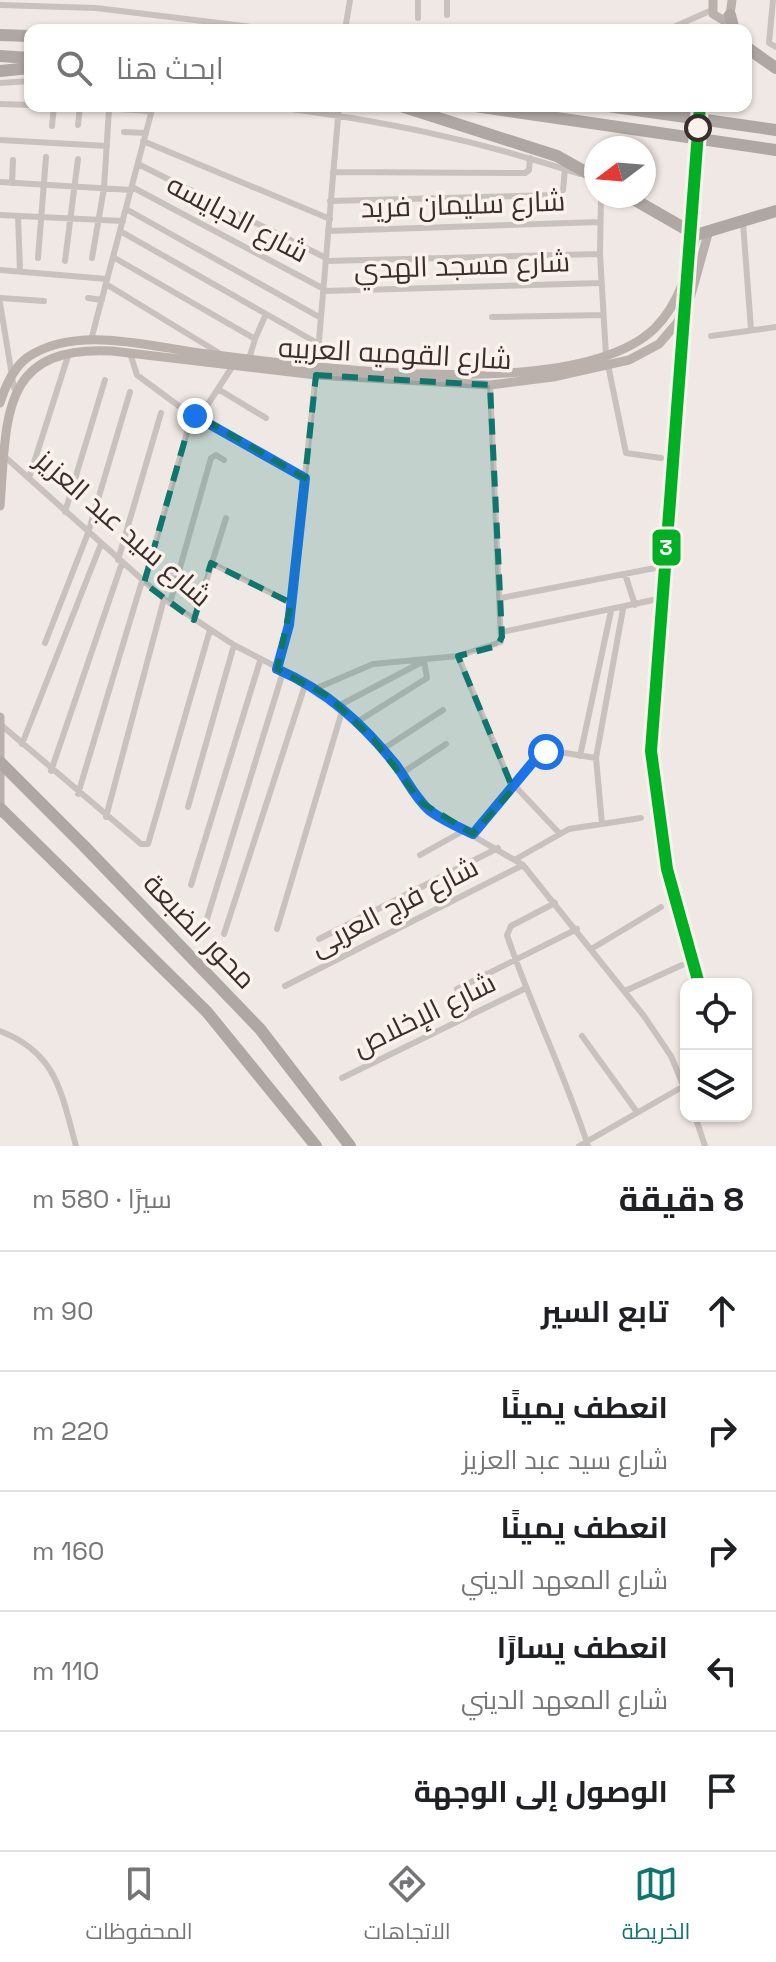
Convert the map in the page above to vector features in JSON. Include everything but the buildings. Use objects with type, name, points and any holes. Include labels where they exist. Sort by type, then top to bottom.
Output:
[{"type":"highway","points":[[730,15],[732,24]]},
{"type":"highway","points":[[0,35],[24,36]]},
{"type":"highway","points":[[752,51],[776,68]]},
{"type":"highway","points":[[0,56],[24,58]]},
{"type":"highway","points":[[0,71],[24,69]]},
{"type":"highway","points":[[420,112],[557,156],[584,172]]},
{"type":"highway","points":[[515,112],[776,150]]},
{"type":"highway","points":[[654,112],[776,130]]},
{"type":"highway","points":[[651,208],[702,234],[772,215]]},
{"type":"highway","name":"محور الضبعة","points":[[0,762],[252,1020],[292,1066],[350,1146]]},
{"type":"highway","name":"محور الضبعة","points":[[0,811],[207,1012],[316,1146]]},
{"type":"street","points":[[346,24],[350,0]]},
{"type":"street","points":[[418,0],[418,18]]},
{"type":"street","points":[[447,0],[447,15]]},
{"type":"street","points":[[678,24],[712,5],[719,20],[730,15],[732,0]]},
{"type":"street","points":[[773,0],[773,45]]},
{"type":"street","points":[[0,5],[51,3],[232,24]]},
{"type":"street","points":[[0,83],[24,81]]},
{"type":"street","points":[[0,104],[24,105]]},
{"type":"street","points":[[52,126],[53,112]]},
{"type":"street","points":[[78,125],[79,112]]},
{"type":"street","points":[[92,258],[104,188],[109,112]]},
{"type":"street","points":[[91,340],[151,112]]},
{"type":"street","points":[[315,112],[404,125],[584,175]]},
{"type":"street","points":[[206,922],[285,645],[319,344],[338,112]]},
{"type":"street","points":[[124,132],[146,133]]},
{"type":"street","points":[[0,140],[107,146]]},
{"type":"street","points":[[143,141],[330,219]]},
{"type":"street","points":[[38,258],[46,157]]},
{"type":"street","points":[[333,172],[525,173],[529,170],[530,158]]},
{"type":"street","points":[[65,261],[78,159]]},
{"type":"street","points":[[12,183],[13,160]]},
{"type":"street","points":[[138,164],[326,259],[600,254]]},
{"type":"street","points":[[330,201],[558,195],[563,190],[565,169]]},
{"type":"street","points":[[0,182],[131,188]]},
{"type":"street","name":"شارع الدبايسه","points":[[131,188],[324,290]]},
{"type":"street","points":[[601,208],[601,283],[607,361],[623,449],[629,456],[661,458]]},
{"type":"street","points":[[126,209],[321,318]]},
{"type":"street","points":[[0,215],[123,221]]},
{"type":"street","points":[[18,216],[20,271]]},
{"type":"street","name":"شارع سليمان فريد","points":[[328,231],[600,222]]},
{"type":"street","points":[[743,223],[751,329]]},
{"type":"street","points":[[120,231],[319,344]]},
{"type":"street","name":"شارع القوميه العربيه","points":[[9,381],[29,357],[41,351],[91,340],[316,370],[499,375],[607,361],[642,339],[665,317],[681,290],[702,234]]},
{"type":"street","name":"شارع القوميه العربيه","points":[[9,381],[33,366],[85,350],[490,385],[648,353],[677,323],[691,295],[702,234]]},
{"type":"street","points":[[113,257],[255,339]]},
{"type":"street","points":[[0,270],[107,282],[224,356]]},
{"type":"street","name":"شارع مسجد الهدي","points":[[324,290],[601,283]]},
{"type":"street","points":[[88,298],[102,300]]},
{"type":"street","points":[[0,506],[9,381],[0,304],[44,301]]},
{"type":"street","points":[[78,794],[188,429],[255,339],[266,314]]},
{"type":"street","points":[[492,317],[603,315]]},
{"type":"street","points":[[711,336],[776,327]]},
{"type":"street","points":[[0,351],[7,344]]},
{"type":"street","points":[[30,475],[69,353]]},
{"type":"street","points":[[130,353],[137,375],[199,416],[305,478]]},
{"type":"street","points":[[65,512],[105,380]]},
{"type":"street","points":[[0,403],[9,381]]},
{"type":"street","points":[[317,688],[373,664],[424,661],[497,646],[502,632],[490,385]]},
{"type":"street","points":[[218,389],[266,418]]},
{"type":"street","points":[[45,643],[88,533],[130,392]]},
{"type":"street","points":[[51,771],[120,562],[161,413]]},
{"type":"street","points":[[106,817],[211,458],[216,455],[224,460]]},
{"type":"street","name":"شارع سيد عبد العزيز","points":[[4,456],[30,475],[65,512],[167,601],[260,661],[317,688],[341,706],[383,749],[432,812],[523,865],[625,991],[671,1056],[680,1077]]},
{"type":"street","points":[[194,620],[226,518]]},
{"type":"street","points":[[22,744],[101,544]]},
{"type":"street","points":[[211,563],[291,603]]},
{"type":"street","points":[[501,598],[655,568]]},
{"type":"street","points":[[625,574],[635,605]]},
{"type":"street","points":[[502,632],[623,609],[653,600]]},
{"type":"street","points":[[602,824],[596,758],[623,609]]},
{"type":"street","points":[[580,756],[611,611]]},
{"type":"street","points":[[0,724],[106,817],[141,844],[150,841],[210,630]]},
{"type":"street","points":[[188,807],[234,645]]},
{"type":"street","points":[[458,656],[514,787],[560,834]]},
{"type":"street","points":[[191,885],[260,661]]},
{"type":"street","points":[[277,929],[341,706],[424,661]]},
{"type":"street","points":[[357,722],[427,678],[424,661]]},
{"type":"street","points":[[224,934],[306,682]]},
{"type":"street","points":[[383,749],[443,710]]},
{"type":"street","points":[[0,717],[0,811]]},
{"type":"street","points":[[402,773],[446,744]]},
{"type":"street","points":[[420,855],[469,832],[514,787],[538,756],[546,752],[596,758]]},
{"type":"street","points":[[516,859],[579,826],[641,818]]},
{"type":"street","points":[[319,939],[498,848]]},
{"type":"street","name":"شارع فرج العربى","points":[[285,986],[523,865]]},
{"type":"street","points":[[555,903],[508,929],[516,962],[571,1091],[588,1144]]},
{"type":"street","points":[[593,948],[661,907]]},
{"type":"street","points":[[457,989],[577,929]]},
{"type":"street","points":[[625,991],[682,965]]},
{"type":"street","name":"شارع الإخلاص","points":[[342,1078],[526,988]]},
{"type":"street","points":[[0,1031],[32,1046],[47,1061],[76,1146]]},
{"type":"street","points":[[582,1036],[637,1112]]},
{"type":"street","points":[[579,1146],[588,1144],[637,1112],[680,1091]]},
{"type":"street","points":[[697,1122],[705,1146]]},
{"type":"highlighted area","points":[[316,375],[490,385],[502,637],[497,646],[458,656],[513,789],[473,834],[422,803],[373,739],[328,696],[277,669],[291,603],[211,563],[194,620],[144,583],[188,429],[199,416],[305,478]]},
{"type":"transit line","name":"3","points":[[697,978],[667,869],[651,751],[700,112]]},
{"type":"route","points":[[195,416],[305,478],[289,625],[277,669],[317,688],[340,705],[383,749],[422,803],[443,819],[473,834],[538,756],[546,752]]}]
